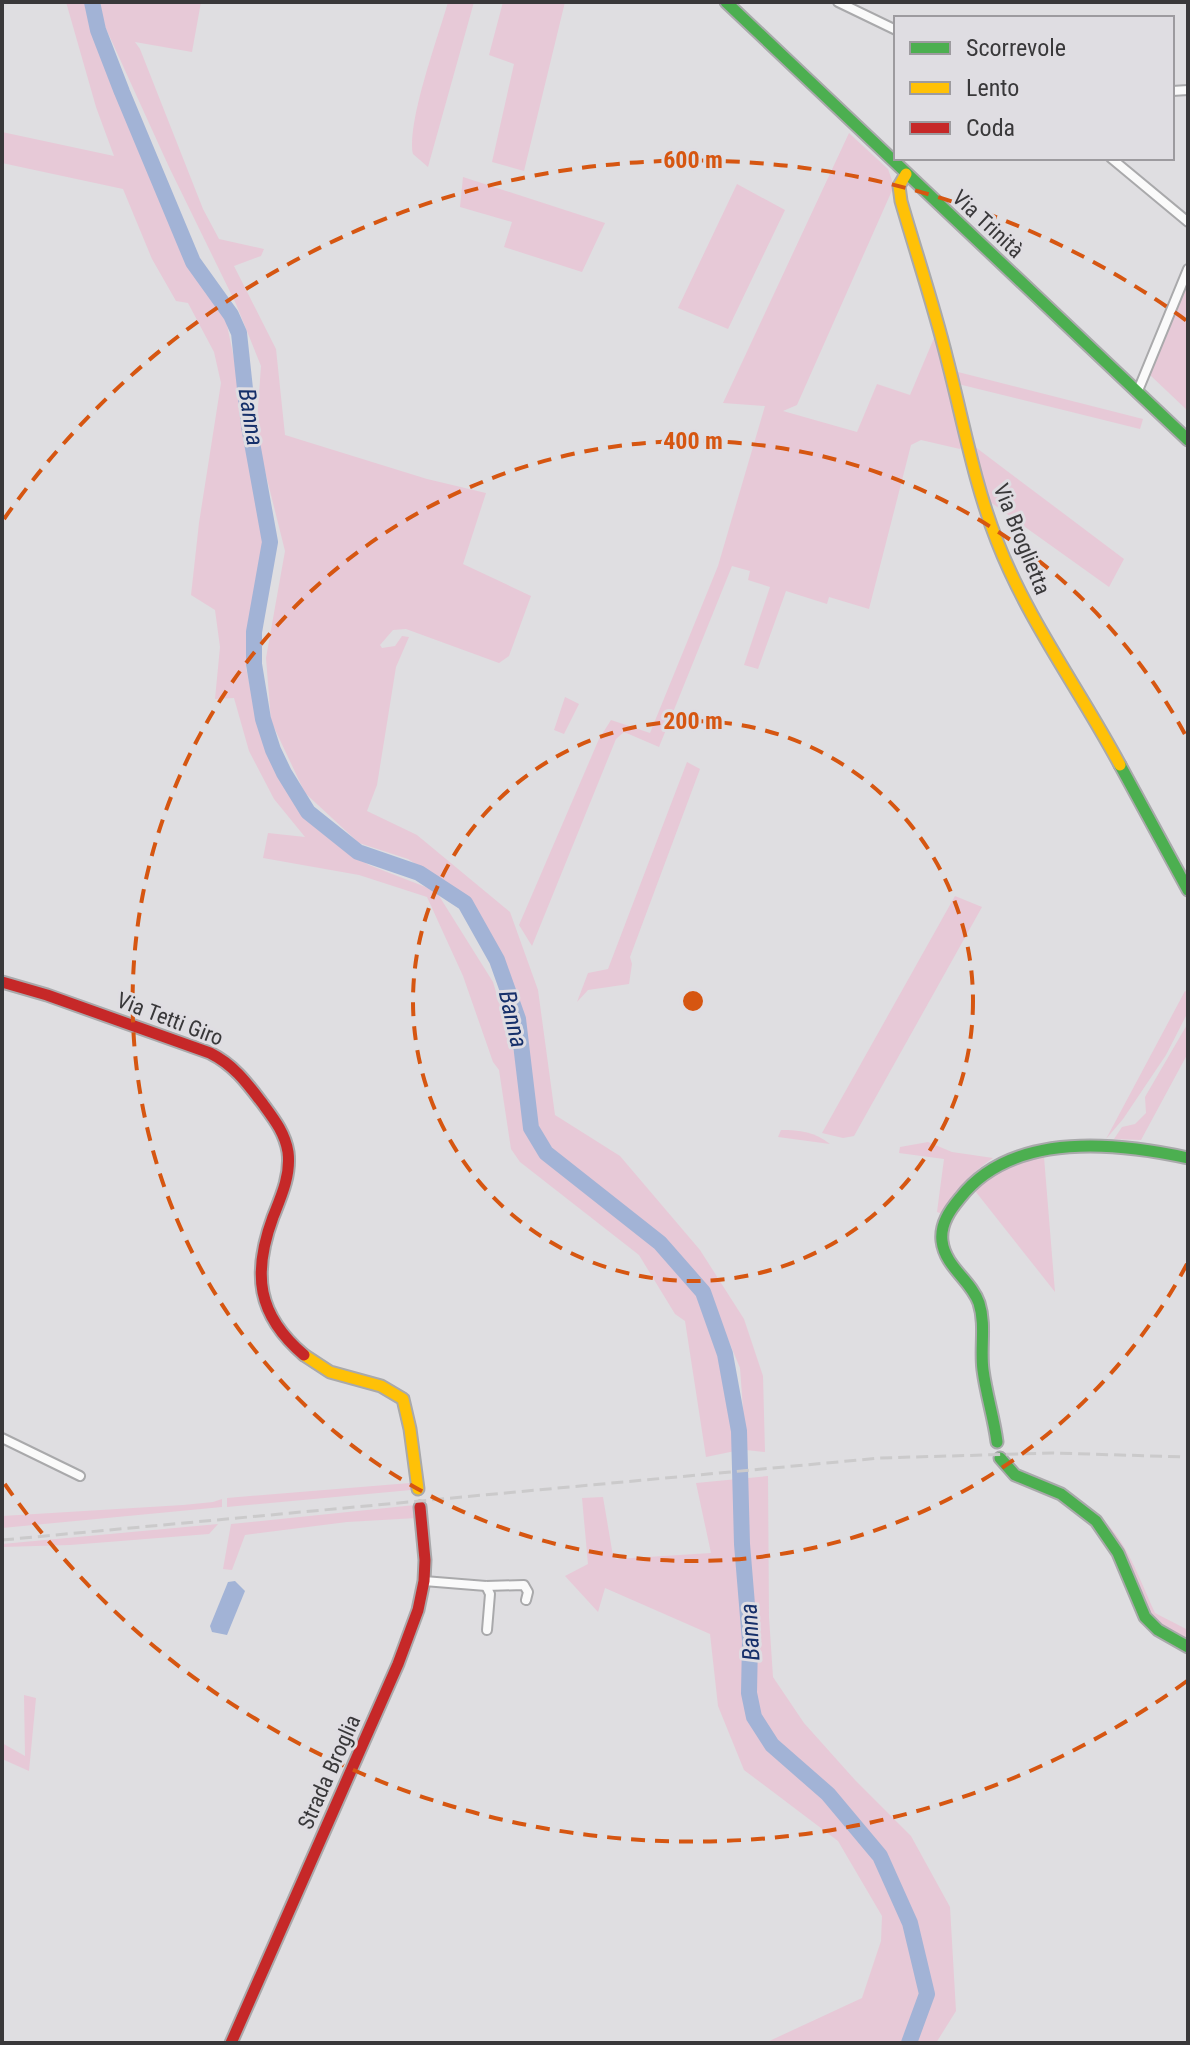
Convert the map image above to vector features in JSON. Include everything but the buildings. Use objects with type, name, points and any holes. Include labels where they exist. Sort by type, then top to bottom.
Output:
[{"type":"street","name":"Via Trinità","points":[[726,2],[906,174],[1139,388],[1188,440]]},
{"type":"street","points":[[838,2],[894,29]]},
{"type":"street","points":[[1113,160],[1188,222]]},
{"type":"street","name":"Via Broglietta","points":[[906,174],[899,186],[901,201],[950,368],[981,495],[997,542],[1036,624],[1091,710],[1188,890]]},
{"type":"street","points":[[1139,388],[1188,269]]},
{"type":"street","name":"Via Tetti Giro","points":[[2,982],[210,1053],[225,1060],[240,1074],[276,1122],[288,1148],[286,1178],[265,1245],[262,1286],[265,1307],[281,1332],[321,1368],[389,1389],[400,1396],[406,1408],[418,1489]]},
{"type":"street","points":[[997,1442],[982,1368],[979,1303],[966,1281],[947,1259],[942,1245],[944,1223],[960,1194],[989,1169],[1040,1151],[1118,1146],[1188,1158]]},
{"type":"street","points":[[2,1438],[80,1476]]},
{"type":"street","points":[[1000,1458],[1015,1475],[1061,1494],[1096,1521],[1118,1553],[1145,1617],[1158,1630],[1188,1647]]},
{"type":"street","name":"Strada Broglia","points":[[231,2043],[398,1664],[418,1610],[425,1560],[420,1507]]},
{"type":"street","points":[[424,1581],[486,1586],[524,1585],[528,1592],[526,1600]]},
{"type":"street","points":[[486,1586],[490,1594],[487,1630]]},
{"type":"shaded area","points":[[66,2],[86,2],[102,56],[193,268],[226,320],[243,402],[246,450],[263,514],[265,563],[246,668],[258,723],[277,775],[303,813],[349,852],[369,865],[436,891],[493,982],[516,1059],[525,1131],[543,1156],[654,1244],[695,1290],[722,1352],[735,1451],[706,1457],[685,1321],[675,1314],[639,1255],[520,1162],[511,1149],[499,1070],[493,1062],[463,976],[427,897],[359,875],[263,858],[268,833],[305,837],[274,799],[249,751],[234,698],[215,699],[220,647],[215,610],[191,595],[221,383],[214,352],[188,303],[176,301],[152,259],[123,189],[2,163],[2,132],[114,156],[96,107]]},
{"type":"shaded area","points":[[98,2],[201,2],[192,52],[135,42],[203,209],[219,239],[264,249],[261,256],[234,266],[276,349],[285,435],[427,479],[486,493],[463,564],[531,596],[509,656],[499,663],[406,629],[393,630],[380,645],[382,648],[395,646],[402,636],[409,637],[396,667],[377,785],[367,811],[417,835],[510,912],[538,990],[555,1115],[620,1156],[700,1250],[744,1319],[763,1376],[765,1452],[746,1450],[740,1368],[708,1291],[667,1242],[554,1151],[537,1128],[525,1021],[504,960],[470,899],[408,859],[359,843],[305,793],[271,721],[266,658],[285,551],[256,435],[261,366],[236,304],[103,22]]},
{"type":"shaded area","points":[[448,2],[474,2],[428,167],[413,154],[412,139],[424,79]]},
{"type":"shaded area","points":[[503,2],[565,2],[524,171],[492,162],[514,64],[489,55]]},
{"type":"shaded area","points":[[849,133],[888,169],[894,186],[797,405],[783,411],[857,432],[877,384],[910,395],[937,331],[965,444],[960,449],[921,440],[911,445],[869,609],[829,597],[827,604],[786,591],[758,669],[744,665],[770,587],[748,580],[750,571],[732,566],[659,747],[624,732],[616,739],[532,946],[519,925],[599,739],[611,720],[650,733],[718,566],[765,406],[723,403]]},
{"type":"shaded area","points":[[463,177],[605,223],[582,272],[504,247],[512,222],[460,207]]},
{"type":"shaded area","points":[[737,184],[785,210],[728,329],[678,308]]},
{"type":"shaded area","points":[[1188,280],[1188,411],[1149,374]]},
{"type":"shaded area","points":[[954,371],[1143,419],[1140,429],[958,384]]},
{"type":"shaded area","points":[[974,446],[1124,559],[1109,587],[986,499]]},
{"type":"shaded area","points":[[565,697],[579,704],[564,734],[554,730]]},
{"type":"shaded area","points":[[687,762],[700,769],[630,957],[629,984],[588,990],[577,1002],[588,973],[608,969]]},
{"type":"shaded area","points":[[955,896],[982,907],[854,1136],[843,1138],[822,1133]]},
{"type":"shaded area","points":[[1185,991],[1188,993],[1188,1012],[1166,1055],[1106,1139]]},
{"type":"shaded area","points":[[1188,1023],[1188,1053],[1141,1140],[1114,1139],[1122,1127],[1135,1124],[1146,1113],[1145,1097]]},
{"type":"shaded area","points":[[781,1130],[807,1132],[830,1144],[778,1137]]},
{"type":"shaded area","points":[[928,1142],[952,1152],[993,1158],[964,1182],[945,1215],[937,1212],[944,1159],[899,1153],[900,1147]]},
{"type":"shaded area","points":[[1044,1157],[1055,1292],[972,1187],[1006,1166]]},
{"type":"shaded area","points":[[768,1476],[769,1617],[773,1677],[804,1723],[911,1836],[950,1907],[956,2011],[936,2043],[765,2043],[862,1998],[881,1941],[882,1916],[838,1841],[744,1770],[718,1706],[710,1634],[605,1588],[598,1612],[565,1576],[588,1564],[582,1498],[603,1497],[616,1559],[711,1553],[696,1483]]},
{"type":"shaded area","points":[[410,1483],[411,1490],[227,1507],[227,1498]]},
{"type":"shaded area","points":[[1056,1487],[1078,1499],[1108,1525],[1129,1555],[1155,1613],[1188,1630],[1188,1642],[1153,1621],[1101,1524]]},
{"type":"shaded area","points":[[222,1499],[222,1507],[2,1528],[2,1516],[183,1505]]},
{"type":"shaded area","points":[[415,1505],[417,1518],[347,1522],[245,1535],[232,1570],[223,1569],[231,1524]]},
{"type":"shaded area","points":[[218,1524],[209,1534],[2,1547],[2,1544]]},
{"type":"shaded area","points":[[24,1695],[36,1698],[29,1771],[2,1759],[2,1743],[25,1756]]},
{"type":"water","points":[[235,1581],[245,1591],[227,1635],[212,1632],[210,1626],[228,1582]]},
{"type":"waterway","name":"Banna","points":[[92,2],[98,30],[122,92],[193,262],[231,315],[239,333],[249,426],[270,542],[254,632],[254,664],[263,719],[273,750],[308,812],[358,852],[419,873],[465,903],[497,960],[518,1019],[531,1128],[546,1153],[660,1243],[703,1292],[725,1354],[739,1431],[742,1544],[750,1641],[749,1693],[754,1717],[772,1745],[828,1794],[880,1856],[910,1923],[927,1994],[909,2043]]},
{"type":"railway","points":[[2,1540],[880,1458],[1052,1453],[1188,1457]]},
{"type":"traffic: fast","points":[[726,2],[1188,440]]},
{"type":"traffic: fast","points":[[1120,765],[1188,890]]},
{"type":"traffic: fast","points":[[997,1442],[983,1370],[979,1303],[948,1258],[942,1241],[944,1223],[953,1207],[982,1176],[1007,1161],[1036,1152],[1097,1146],[1188,1158]]},
{"type":"traffic: fast","points":[[1000,1458],[1015,1475],[1061,1494],[1096,1521],[1118,1553],[1145,1617],[1158,1630],[1188,1647]]},
{"type":"traffic: slow","points":[[906,174],[899,186],[901,201],[989,519],[1024,599],[1120,765]]},
{"type":"traffic: slow","points":[[304,1355],[330,1372],[381,1386],[403,1399],[418,1489]]},
{"type":"traffic: jam","points":[[2,982],[210,1053],[233,1069],[251,1089],[282,1132],[289,1161],[285,1186],[262,1257],[263,1292],[276,1325],[304,1355]]},
{"type":"traffic: jam","points":[[231,2043],[398,1664],[418,1610],[425,1560],[420,1507]]}]
